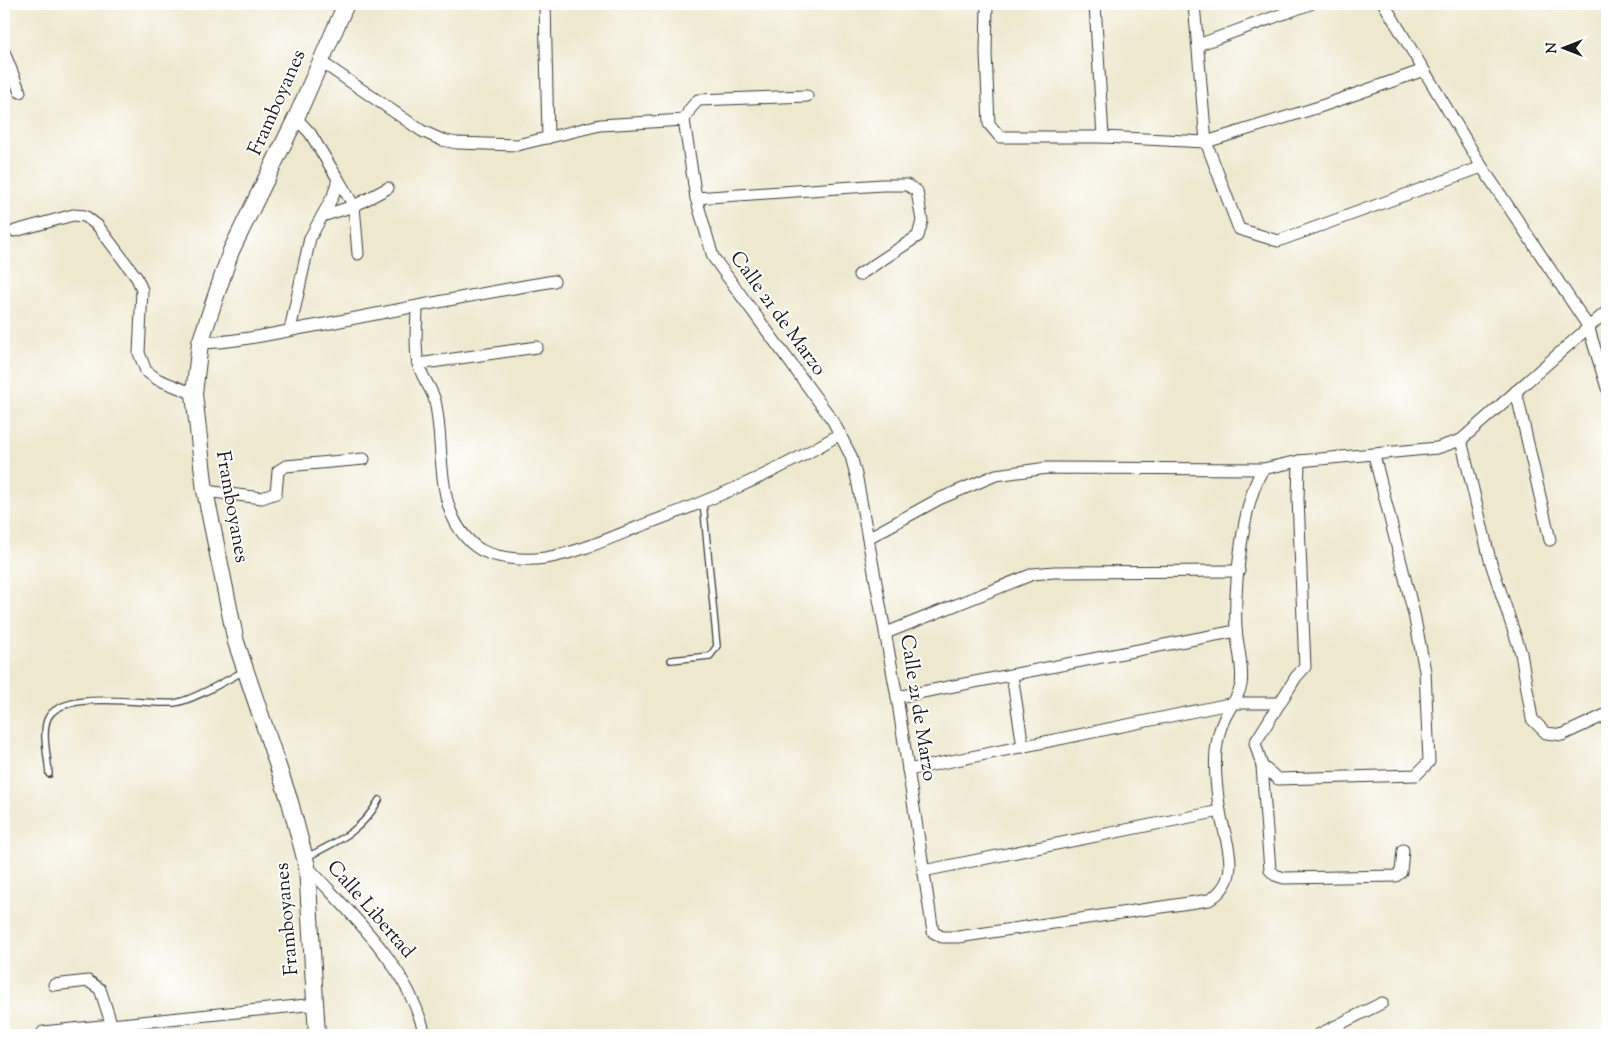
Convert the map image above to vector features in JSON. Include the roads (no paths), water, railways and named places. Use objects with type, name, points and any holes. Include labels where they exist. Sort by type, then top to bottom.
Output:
[{"type":"main road","name":"Framboyanes","points":[[317,1035],[306,862],[290,802],[236,642],[205,491],[194,394],[200,342],[232,251],[296,118],[346,4]]},
{"type":"street","points":[[546,4],[548,138]]},
{"type":"street","points":[[986,4],[989,124],[1000,137],[1103,137],[1206,142],[1319,107],[1424,70]]},
{"type":"street","points":[[1095,4],[1103,137]]},
{"type":"street","points":[[1194,4],[1206,142],[1239,229],[1278,241],[1482,167]]},
{"type":"street","points":[[1198,45],[1310,4]]},
{"type":"street","points":[[1384,4],[1482,167],[1588,326],[1607,388]]},
{"type":"street","points":[[4,52],[20,92]]},
{"type":"street","points":[[320,62],[422,130],[442,140],[457,143],[518,145],[600,125],[684,120],[698,100],[807,96]]},
{"type":"street","points":[[296,118],[310,133],[354,206],[358,254]]},
{"type":"street","name":"Calle 21 de Marzo","points":[[684,120],[696,198],[713,257],[833,421],[851,456],[886,633],[933,932],[942,937],[958,937],[1209,900],[1221,893],[1229,876],[1232,858],[1220,811]]},
{"type":"street","points":[[290,330],[310,238],[338,180]]},
{"type":"street","points":[[696,198],[882,185],[907,185],[917,191],[922,221],[918,236],[859,275]]},
{"type":"street","points":[[322,216],[354,206],[388,188]]},
{"type":"street","points":[[15,231],[73,214],[85,216],[98,226],[137,278],[142,290],[140,353],[146,371],[157,379],[194,394]]},
{"type":"street","points":[[200,342],[257,337],[417,307],[448,298],[554,281]]},
{"type":"street","points":[[417,307],[418,364],[435,400],[445,494],[449,511],[464,535],[477,547],[490,554],[522,558],[544,558],[575,551],[703,502],[800,459],[840,434]]},
{"type":"street","points":[[868,538],[939,499],[996,475],[1047,468],[1263,469],[1299,461],[1437,448],[1461,440],[1607,311]]},
{"type":"street","points":[[418,364],[537,347]]},
{"type":"street","points":[[1516,391],[1550,540]]},
{"type":"street","points":[[1461,440],[1490,560],[1521,653],[1532,719],[1546,733],[1562,735],[1607,714]]},
{"type":"street","points":[[1262,766],[1278,778],[1416,775],[1429,762],[1425,671],[1418,633],[1374,455]]},
{"type":"street","points":[[205,491],[262,498],[276,493],[278,471],[286,466],[364,458]]},
{"type":"street","points":[[1299,461],[1298,499],[1306,667],[1255,742],[1262,766],[1270,870],[1284,878],[1396,876],[1401,872],[1403,850]]},
{"type":"street","points":[[923,871],[1220,811],[1216,751],[1222,723],[1234,703],[1241,685],[1236,631],[1239,571],[1251,502],[1257,480],[1263,469]]},
{"type":"street","points":[[886,633],[1033,574],[1054,572],[1239,571]]},
{"type":"street","points":[[897,697],[1236,631]]},
{"type":"street","points":[[1012,675],[1023,747]]},
{"type":"street","points":[[908,770],[1234,703],[1280,703]]},
{"type":"street","name":"Calle Libertad","points":[[306,862],[391,959],[408,986],[425,1035]]},
{"type":"street","points":[[54,985],[88,981],[100,990],[115,1035]]},
{"type":"street","points":[[1318,1035],[1382,1003]]},
{"type":"street","points":[[43,1032],[110,1023],[316,1004]]},
{"type":"lane","points":[[671,660],[710,656],[718,646],[703,502]]},
{"type":"lane","points":[[49,774],[47,720],[53,711],[70,702],[176,703],[246,670]]},
{"type":"lane","points":[[306,862],[348,836],[368,818],[380,800]]}]
